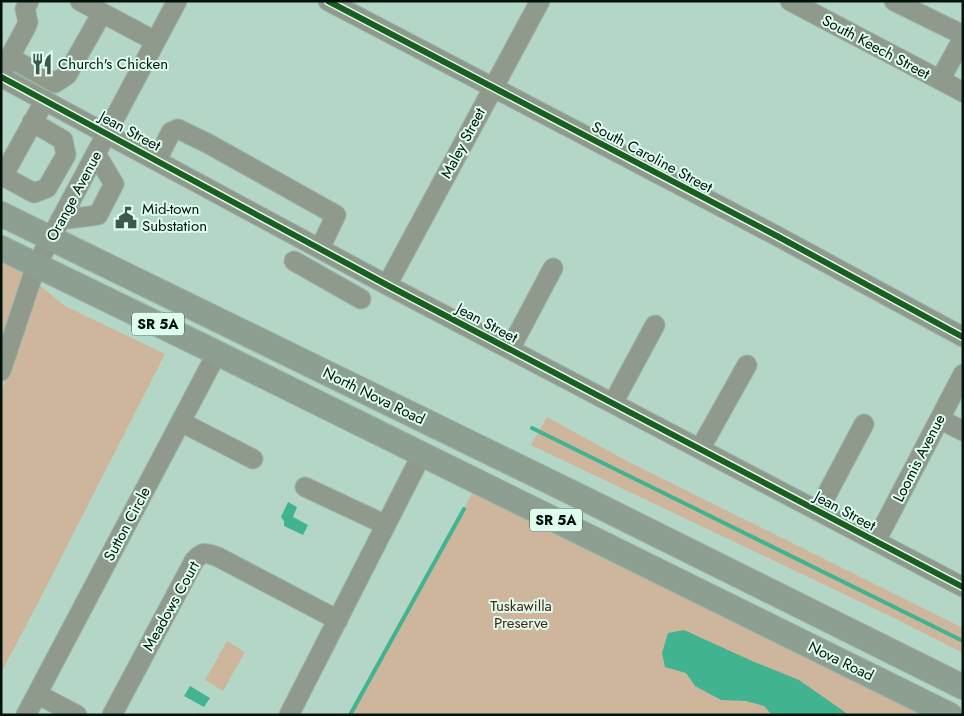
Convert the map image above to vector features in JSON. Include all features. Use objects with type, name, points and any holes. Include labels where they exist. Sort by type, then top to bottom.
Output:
[{"type":"main road","name":"North Nova Road","points":[[1,214],[56,229],[430,423],[746,579]]},
{"type":"main road","name":"North Nova Road","points":[[1,248],[731,606]]},
{"type":"main road","points":[[382,434],[412,432],[422,429],[430,423]]},
{"type":"main road","points":[[422,454],[446,447],[474,445]]},
{"type":"main road","name":"Nova Road","points":[[746,579],[963,687]]},
{"type":"main road","name":"Nova Road","points":[[731,606],[950,715]]},
{"type":"main road","points":[[880,680],[923,683],[941,676]]},
{"type":"main road","points":[[924,702],[948,696],[963,696]]},
{"type":"street","points":[[29,1],[26,9],[28,22],[4,69],[55,82],[67,74],[102,13]]},
{"type":"street","points":[[80,1],[155,41]]},
{"type":"street","name":"Orange Avenue","points":[[1,371],[36,266],[176,1]]},
{"type":"street","name":"South Caroline Street","points":[[328,1],[777,236],[963,337]]},
{"type":"street","name":"Maley Street","points":[[387,285],[540,1]]},
{"type":"street","points":[[894,1],[963,36],[940,80]]},
{"type":"street","name":"South Keech Street","points":[[794,2],[963,92]]},
{"type":"street","name":"Jean Street","points":[[4,69],[45,100],[387,285],[963,587]]},
{"type":"street","points":[[32,122],[45,100]]},
{"type":"street","points":[[157,160],[171,132],[178,129],[206,143],[336,215],[320,248]]},
{"type":"street","points":[[56,229],[98,215],[114,184],[96,154]]},
{"type":"street","points":[[294,261],[360,299]]},
{"type":"street","points":[[510,349],[553,268]]},
{"type":"street","points":[[613,404],[655,325]]},
{"type":"street","name":"Sutton Circle","points":[[26,715],[217,353]]},
{"type":"street","points":[[700,449],[747,365]]},
{"type":"street","name":"Loomis Avenue","points":[[876,541],[963,374]]},
{"type":"street","points":[[940,419],[963,431]]},
{"type":"street","points":[[181,422],[254,459]]},
{"type":"street","points":[[818,511],[864,424]]},
{"type":"street","points":[[289,715],[422,454]]},
{"type":"street","points":[[305,487],[386,524]]},
{"type":"street","name":"Meadows Court","points":[[112,715],[194,561],[201,553],[218,557],[338,620]]},
{"type":"street","points":[[37,694],[77,715]]},
{"type":"green space","points":[[1,248],[36,266],[1,371]]},
{"type":"green space","points":[[38,284],[65,306],[165,354],[1,673],[1,393]]},
{"type":"green space","points":[[547,417],[625,460],[963,628],[963,653],[894,618],[531,445]]},
{"type":"green space","name":"Tuskawilla Preserve","points":[[478,482],[950,715],[350,715]]},
{"type":"green space","points":[[227,641],[245,652],[223,691],[205,680]]},
{"type":"shaded area","points":[[288,502],[297,507],[293,517],[308,525],[303,535],[284,526],[284,521],[281,517]]},
{"type":"shaded area","points":[[684,630],[799,680],[849,715],[772,715],[764,706],[746,701],[721,700],[695,686],[686,673],[665,667],[662,653],[668,633]]},
{"type":"shaded area","points":[[190,686],[210,698],[204,707],[184,696]]},
{"type":"waterway","points":[[532,428],[963,641]]},
{"type":"waterway","points":[[350,715],[464,509]]},
{"type":"cycle path","points":[[328,1],[777,236],[963,337]]},
{"type":"cycle path","points":[[1,77],[387,285],[963,587]]},
{"type":"place","name":"Church's Chicken","points":[[42,64]]},
{"type":"place","name":"Mid-town Substation","points":[[126,218]]}]
